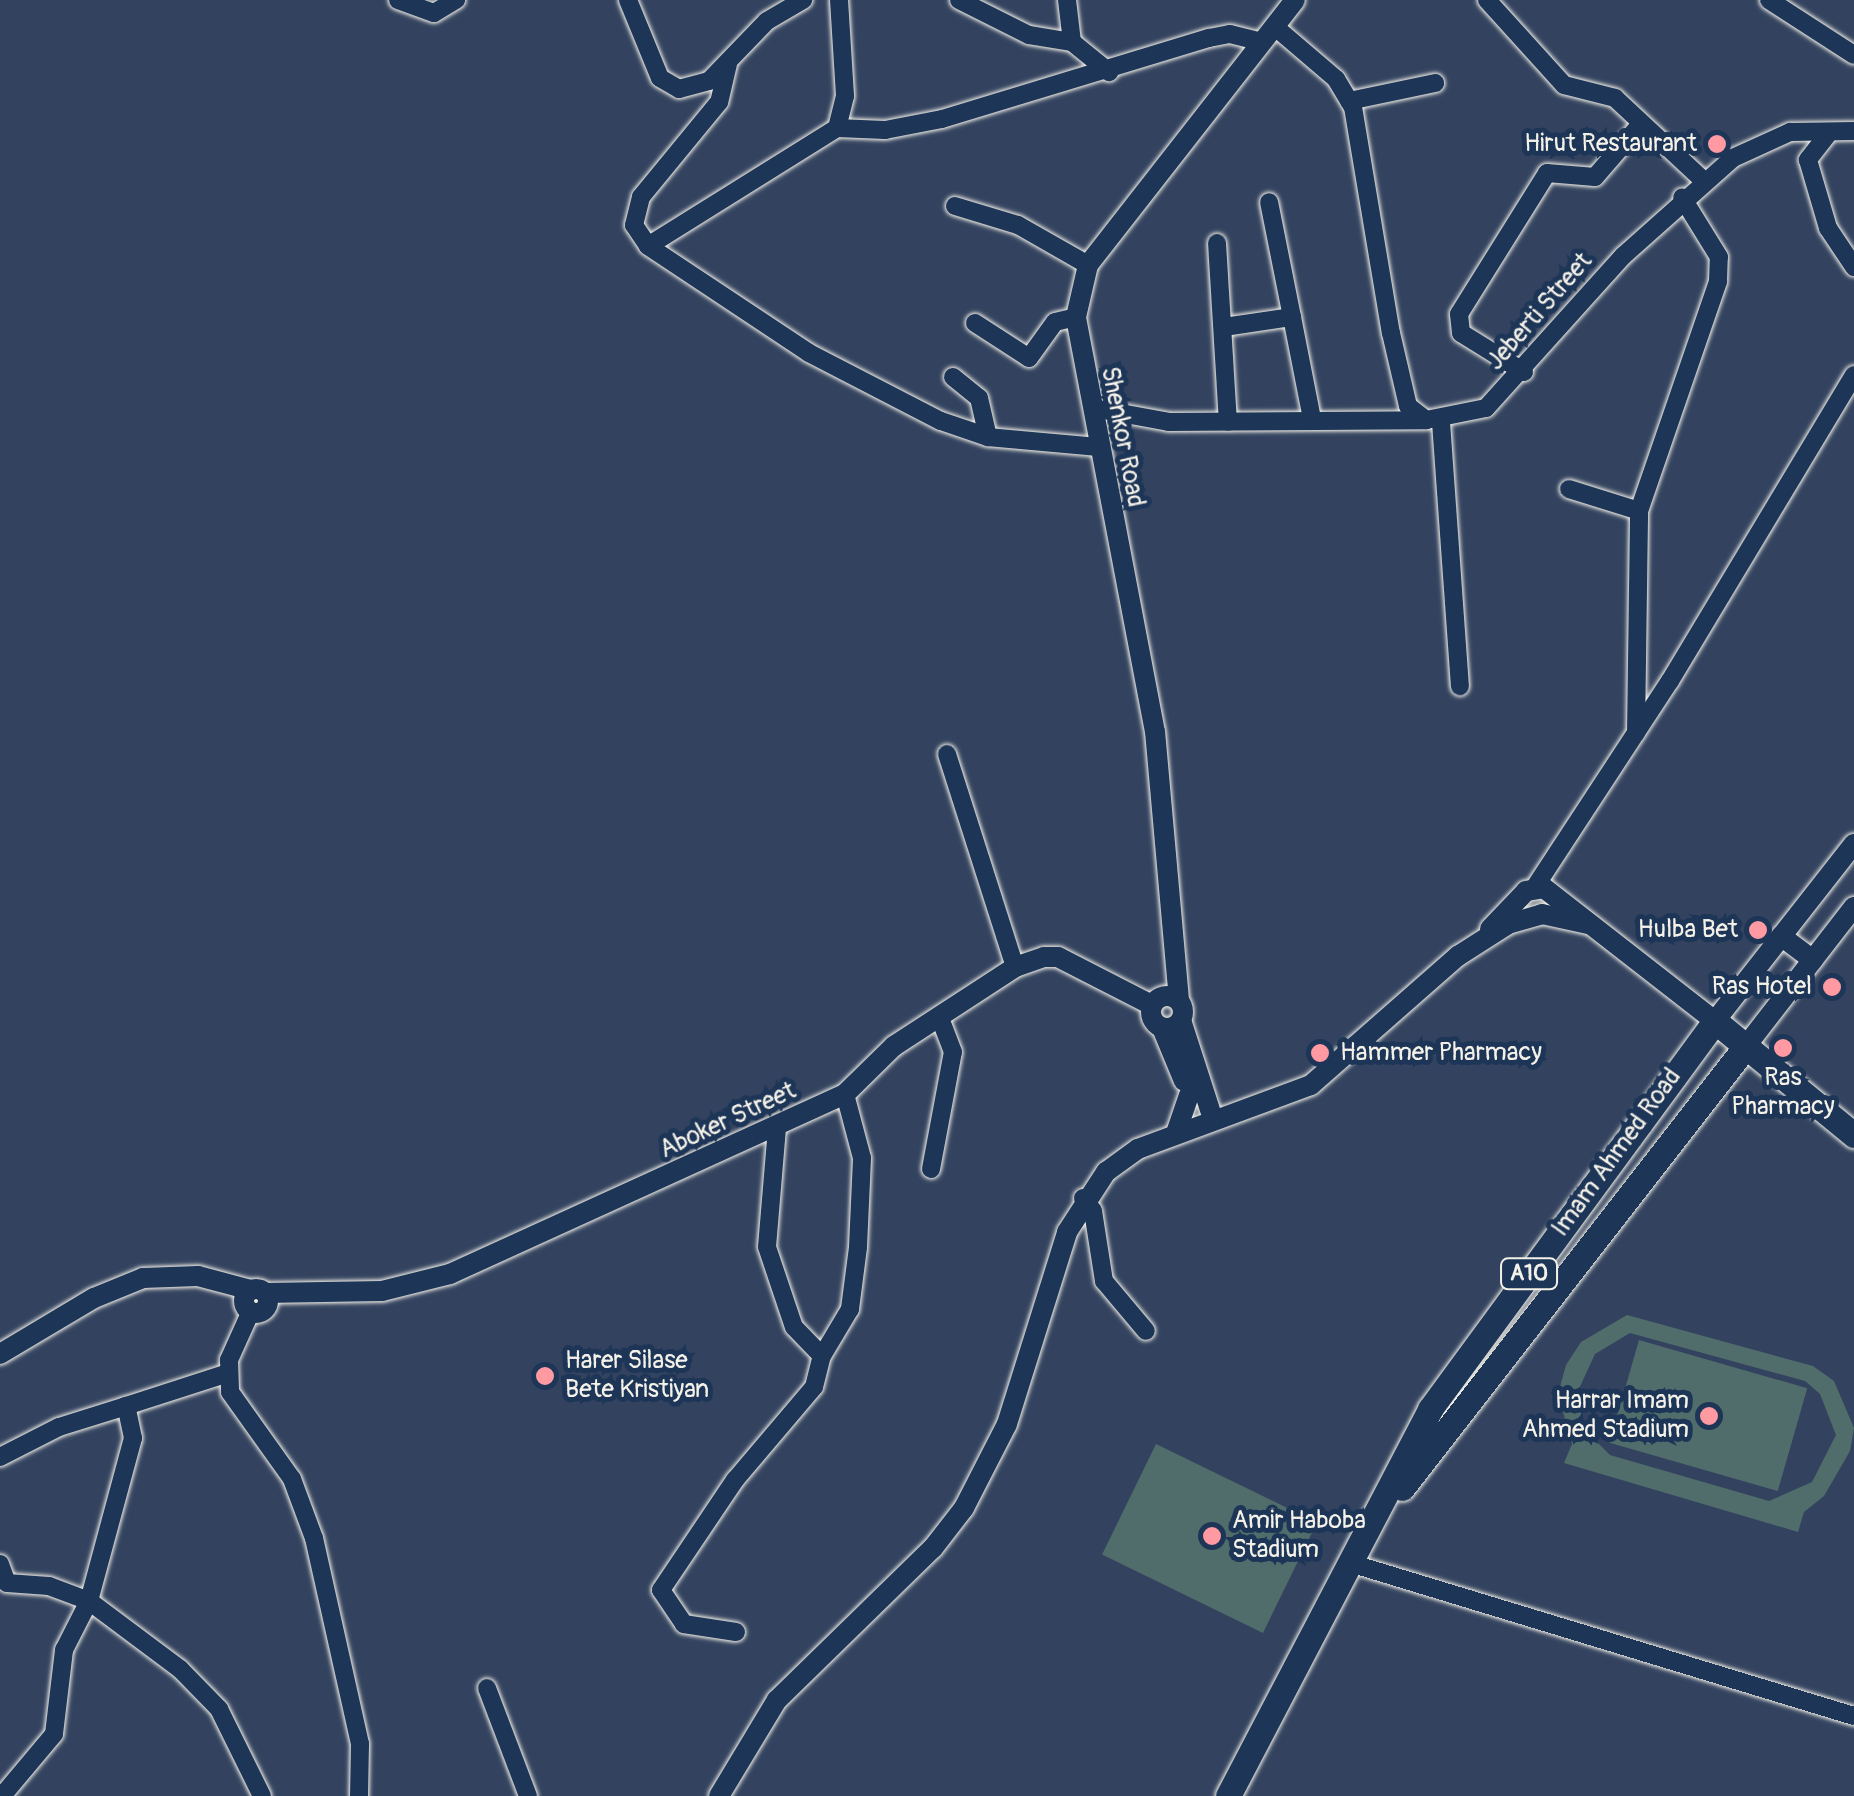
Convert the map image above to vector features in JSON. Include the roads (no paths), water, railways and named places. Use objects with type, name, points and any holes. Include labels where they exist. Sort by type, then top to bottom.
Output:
[{"type":"highway","points":[[1714,1021],[1854,1135]]},
{"type":"highway","name":"Imam Ahmed Road","points":[[1228,1796],[1430,1409],[1714,1021]]},
{"type":"highway","name":"Imam Ahmed Road","points":[[1362,1539],[1746,1046]]},
{"type":"main road","name":"Shenkor Road","points":[[1168,1010],[1173,953],[1154,732],[1076,318],[1088,265],[1295,0]]},
{"type":"main road","points":[[719,1796],[777,1700],[933,1548],[964,1508],[1007,1424],[1054,1270],[1084,1198],[1138,1149],[1206,1121],[1288,1096],[1339,1066],[1535,887],[1714,1021],[1854,844]]},
{"type":"main road","points":[[1746,1046],[1854,907]]},
{"type":"main road","points":[[1481,940],[1525,916],[1588,924]]},
{"type":"main road","points":[[1782,936],[1813,960]]},
{"type":"main road","name":"Aboker Street","points":[[255,1300],[382,1290],[450,1274],[846,1094],[894,1046],[941,1020],[1015,967],[1058,958],[1168,1010]]},
{"type":"main road","points":[[1168,1010],[1206,1121]]},
{"type":"main road","points":[[1195,1092],[1243,1110]]},
{"type":"main road","points":[[1176,1134],[1195,1092]]},
{"type":"main road","points":[[0,1354],[94,1298],[143,1278],[230,1282],[255,1300]]},
{"type":"street","points":[[398,0],[434,14],[456,0]]},
{"type":"street","points":[[628,0],[660,78],[679,89],[709,81],[767,21],[801,0]]},
{"type":"street","points":[[837,128],[845,96],[839,0]]},
{"type":"street","points":[[958,0],[1029,36],[1072,42],[1109,72]]},
{"type":"street","points":[[1066,0],[1072,42]]},
{"type":"street","points":[[1487,0],[1564,85],[1615,98],[1639,126],[1704,181]]},
{"type":"street","points":[[1770,0],[1854,55]]},
{"type":"street","points":[[648,246],[837,128],[885,130],[942,119],[1109,72],[1209,38],[1268,34],[1336,80],[1349,101],[1408,406],[1434,421],[1460,686]]},
{"type":"street","points":[[728,64],[719,102],[641,197],[634,225],[648,246],[808,354],[886,396],[988,437],[1098,446]]},
{"type":"street","points":[[1349,101],[1435,84]]},
{"type":"street","points":[[1524,372],[1461,333],[1459,314],[1547,173],[1595,177],[1639,126]]},
{"type":"street","name":"Jeberti Street","points":[[1093,408],[1169,422],[1228,422],[1434,421],[1486,408],[1524,372],[1682,197],[1733,158],[1790,132],[1854,132]]},
{"type":"street","points":[[1828,134],[1808,160],[1828,228],[1854,267]]},
{"type":"street","points":[[1636,736],[1639,511],[1718,281],[1719,258],[1682,197]]},
{"type":"street","points":[[1270,202],[1312,419]]},
{"type":"street","points":[[955,206],[1018,225],[1088,265]]},
{"type":"street","points":[[1217,244],[1228,422]]},
{"type":"street","points":[[1224,327],[1292,316]]},
{"type":"street","points":[[975,323],[1029,358],[1056,322],[1076,318]]},
{"type":"street","points":[[1535,887],[1636,736],[1854,375]]},
{"type":"street","points":[[954,377],[979,398],[988,437]]},
{"type":"street","points":[[1569,489],[1639,511]]},
{"type":"street","points":[[947,754],[1015,967]]},
{"type":"street","points":[[931,1169],[953,1052],[941,1020]]},
{"type":"street","points":[[736,1632],[684,1624],[661,1590],[735,1480],[814,1387],[822,1356],[850,1310],[858,1247],[862,1158],[846,1094]]},
{"type":"street","points":[[777,1128],[767,1246],[794,1327],[822,1356]]},
{"type":"street","points":[[1084,1198],[1093,1210],[1104,1281],[1146,1331]]},
{"type":"street","points":[[255,1300],[238,1331],[228,1373],[239,1410],[292,1479],[314,1538],[360,1744],[359,1796]]},
{"type":"street","points":[[0,1456],[58,1426],[228,1373]]},
{"type":"street","points":[[2,1796],[54,1734],[64,1650],[89,1601],[133,1438],[126,1406]]},
{"type":"street","points":[[1350,1563],[1854,1716]]},
{"type":"street","points":[[0,1564],[4,1585],[49,1586],[89,1601],[180,1669],[219,1709],[262,1796]]},
{"type":"street","points":[[486,1688],[528,1796]]},
{"type":"place","name":"Hirut Restaurant","points":[[1717,144]]},
{"type":"place","name":"Hulba Bet","points":[[1758,930]]},
{"type":"place","name":"Ras Hotel","points":[[1832,987]]},
{"type":"place","name":"Ras Pharmacy","points":[[1783,1048]]},
{"type":"place","name":"Hammer Pharmacy","points":[[1320,1053]]},
{"type":"place","name":"Harer Silase Bete Kristiyan","points":[[545,1376]]},
{"type":"place","name":"Harrar Imam Ahmed Stadium","points":[[1709,1416]]},
{"type":"place","name":"Amir Haboba Stadium","points":[[1212,1536]]}]
